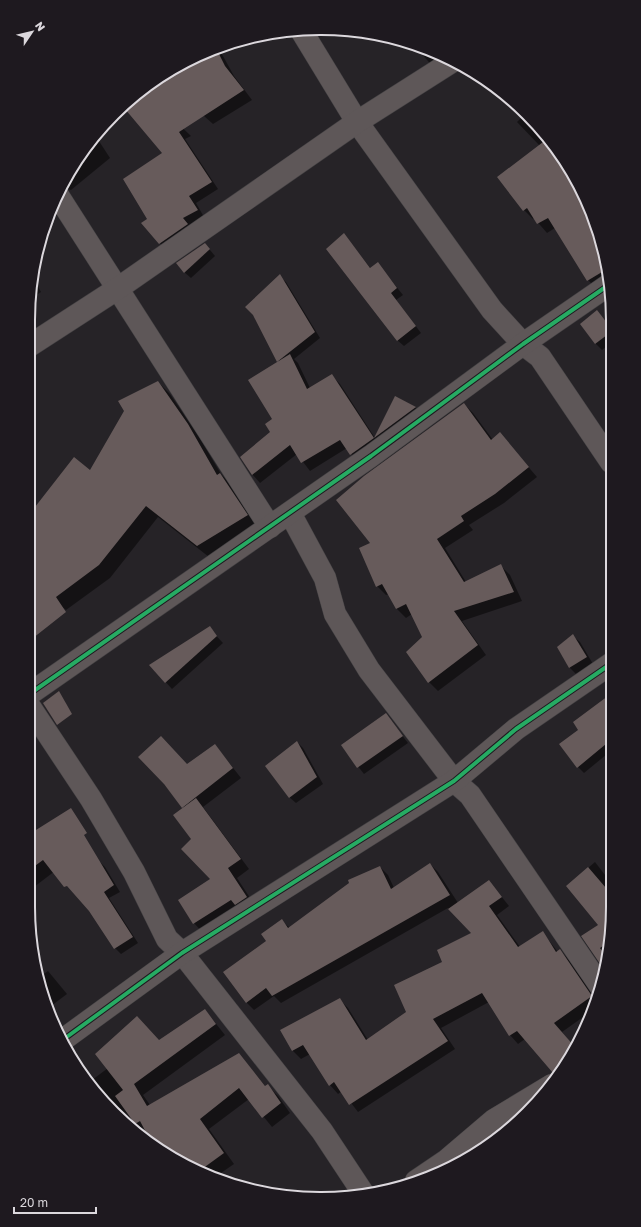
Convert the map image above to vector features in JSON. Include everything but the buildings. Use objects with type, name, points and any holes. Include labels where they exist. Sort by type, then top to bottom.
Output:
[{"type":"street","points":[[305,36],[357,122],[492,310],[523,344],[540,357],[606,455]]},
{"type":"street","points":[[35,342],[117,289],[357,122],[447,64]]},
{"type":"street","points":[[61,201],[270,527]]},
{"type":"street","points":[[35,690],[371,456],[523,344],[604,288]]},
{"type":"street","points":[[290,513],[325,578],[335,614],[369,670],[454,781],[470,795],[596,980]]},
{"type":"street","points":[[66,1037],[182,953],[454,781],[516,729],[606,667]]},
{"type":"street","points":[[35,715],[91,799],[134,872],[167,939],[182,953],[322,1131],[357,1190]]},
{"type":"street","points":[[434,1168],[498,1126],[523,1107]]},
{"type":"cycle path","points":[[35,690],[371,456],[523,344],[604,288]]},
{"type":"cycle path","points":[[66,1037],[182,953],[454,781],[516,729],[606,667]]}]
